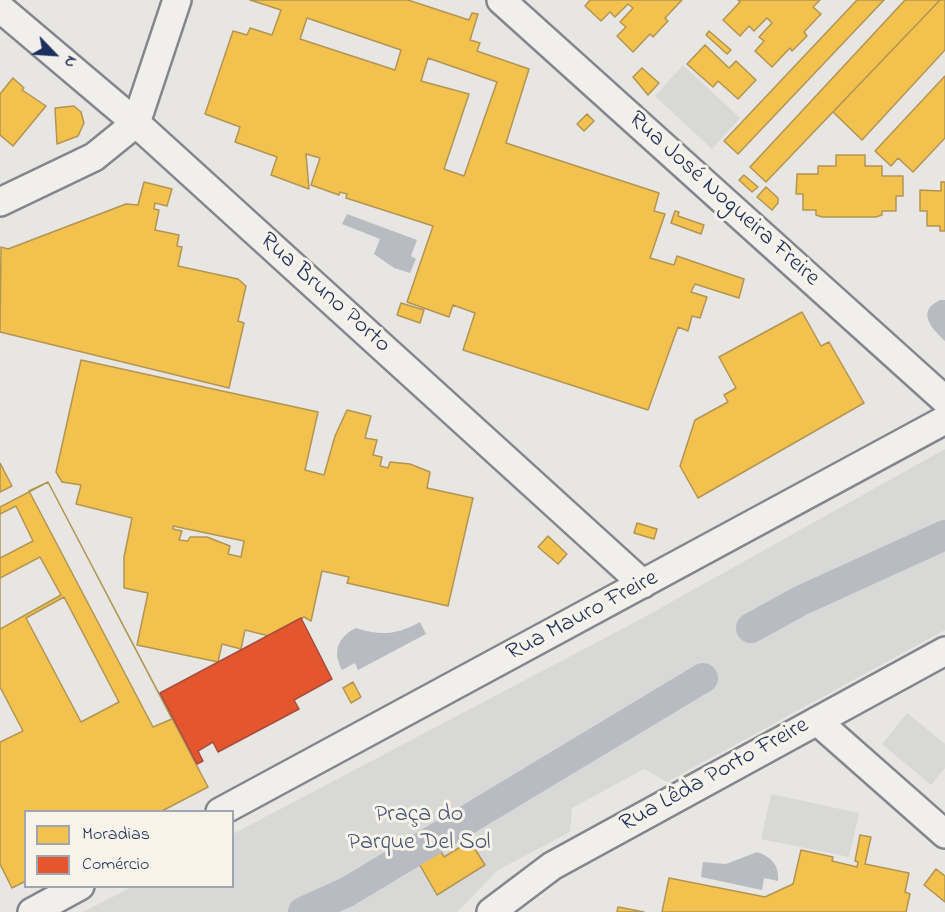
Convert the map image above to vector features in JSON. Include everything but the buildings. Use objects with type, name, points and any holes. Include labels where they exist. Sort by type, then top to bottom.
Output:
[{"type":"street","points":[[0,202],[94,157],[136,123],[177,0]]},
{"type":"street","name":"Rua José Nogueira Freire","points":[[501,0],[945,400]]},
{"type":"street","name":"Rua Bruno Porto","points":[[0,8],[136,123],[644,584]]},
{"type":"street","name":"Rua Mauro Freire","points":[[224,810],[945,420]]},
{"type":"street","name":"Rua Lêda Porto Freire","points":[[491,912],[552,866],[945,651]]},
{"type":"street","points":[[817,721],[945,834]]},
{"type":"street","points":[[32,912],[76,888]]},
{"type":"green space","points":[[683,65],[740,118],[712,149],[655,96]]},
{"type":"green space","name":"Praça do Parque Del Sol","points":[[945,449],[945,630],[667,782],[644,769],[572,808],[570,832],[498,870],[457,912],[83,912],[130,888],[234,888],[234,833],[641,619]]},
{"type":"green space","points":[[907,713],[945,744],[945,768],[931,785],[882,744]]},
{"type":"green space","points":[[771,794],[859,813],[849,857],[761,839]]},
{"type":"shaded area","points":[[347,214],[417,240],[411,256],[416,259],[410,273],[394,268],[374,254],[380,239],[342,224]]},
{"type":"shaded area","points":[[945,300],[945,341],[931,325],[927,314],[933,304]]},
{"type":"shaded area","points":[[420,622],[426,634],[358,670],[355,663],[342,670],[337,657],[338,645],[356,628],[388,633],[403,630]]},
{"type":"shaded area","points":[[757,852],[774,862],[778,875],[778,881],[764,878],[762,890],[701,877],[703,862],[726,864]]},
{"type":"waterway","points":[[751,628],[800,601],[945,535]]},
{"type":"waterway","points":[[303,912],[347,892],[703,678]]}]
